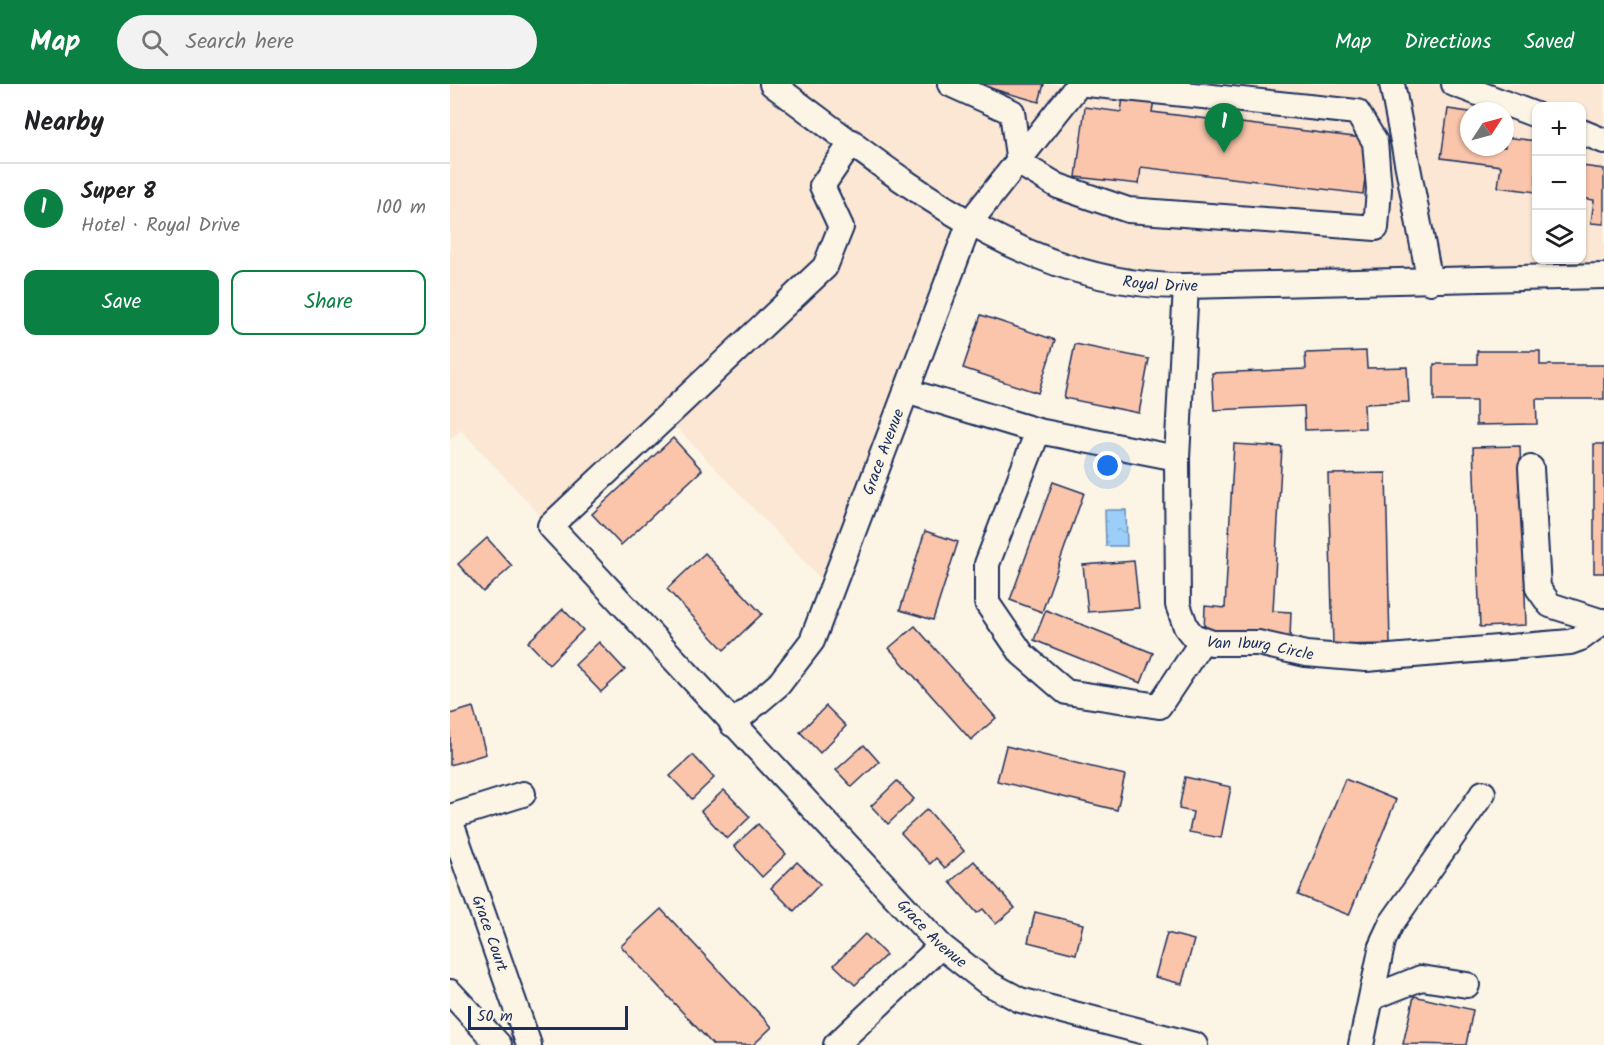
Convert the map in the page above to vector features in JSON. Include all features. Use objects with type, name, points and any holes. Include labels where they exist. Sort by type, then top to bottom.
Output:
[{"type":"street","name":"Royal Drive","points":[[772,84],[909,184],[1000,241],[1047,262],[1120,281],[1186,286],[1430,282],[1604,276]]},
{"type":"street","points":[[950,84],[1012,112],[1018,163],[1058,186],[1128,210],[1376,228],[1379,189],[1375,142],[1357,112],[1087,84]]},
{"type":"street","name":"Grace Avenue","points":[[732,724],[779,684],[812,641],[970,222],[1079,84]]},
{"type":"street","points":[[1392,84],[1430,282]]},
{"type":"street","points":[[1454,84],[1532,113]]},
{"type":"street","points":[[1586,134],[1604,141]]},
{"type":"street","name":"Grace Avenue","points":[[852,142],[822,186],[841,227],[825,267],[550,526],[941,946],[988,983],[1020,1000],[1195,1045]]},
{"type":"street","name":"Van Iburg Circle","points":[[1186,286],[1177,458],[1178,605],[1185,627],[1193,636],[1212,644],[1258,643],[1306,654],[1366,659],[1570,642],[1581,638],[1603,622]]},
{"type":"street","points":[[906,391],[1038,431],[1177,458]]},
{"type":"street","points":[[1038,431],[987,564],[987,603],[1022,654],[1066,692],[1159,706],[1203,640]]},
{"type":"street","points":[[1531,468],[1539,588],[1550,605],[1603,622]]},
{"type":"street","points":[[1361,1045],[1373,997],[1383,941],[1391,924],[1484,793]]},
{"type":"street","name":"Grace Court","points":[[523,794],[450,819],[529,1045]]},
{"type":"street","points":[[836,1045],[941,946]]},
{"type":"street","points":[[1373,997],[1421,978],[1467,985]]},
{"type":"street","points":[[450,992],[499,1045]]},
{"type":"shaded area","points":[[450,84],[1604,84],[1604,276],[1120,281],[970,222],[831,590],[675,426],[559,536],[461,430],[450,440]]},
{"type":"water","points":[[1105,510],[1126,510],[1127,546],[1106,546]]},
{"type":"building","points":[[975,84],[1044,84],[1039,102]]},
{"type":"building","points":[[1124,90],[1155,94],[1152,112],[1370,139],[1363,194],[1141,167],[1139,184],[1076,177],[1085,107],[1121,112]]},
{"type":"building","points":[[1448,109],[1460,111],[1460,156],[1514,156],[1514,138],[1532,140],[1532,191],[1498,187],[1501,166],[1441,158]]},
{"type":"building","points":[[1586,167],[1604,169],[1604,224],[1591,223],[1594,200],[1586,199]]},
{"type":"building","points":[[981,315],[1055,340],[1038,393],[963,368]]},
{"type":"building","points":[[1075,344],[1149,359],[1139,413],[1064,398]]},
{"type":"building","points":[[1366,351],[1367,368],[1407,367],[1409,402],[1364,404],[1365,428],[1305,430],[1304,406],[1214,410],[1212,373],[1306,369],[1305,353]]},
{"type":"building","points":[[1477,351],[1540,351],[1540,365],[1604,365],[1604,399],[1536,399],[1537,424],[1476,425],[1476,401],[1434,401],[1434,364],[1477,364]]},
{"type":"building","points":[[673,438],[702,470],[621,545],[592,514]]},
{"type":"building","points":[[1234,444],[1282,447],[1273,611],[1291,612],[1290,638],[1204,634],[1205,606],[1225,608]]},
{"type":"building","points":[[1594,444],[1604,444],[1604,573],[1594,573]]},
{"type":"building","points":[[1520,446],[1526,625],[1480,627],[1473,447]]},
{"type":"building","points":[[1386,473],[1390,644],[1333,645],[1328,474]]},
{"type":"building","points":[[1053,482],[1084,493],[1042,612],[1010,600]]},
{"type":"building","points":[[925,531],[958,542],[933,620],[900,610]]},
{"type":"building","points":[[487,538],[512,566],[483,592],[458,564]]},
{"type":"building","points":[[705,553],[762,614],[724,650],[667,589]]},
{"type":"building","points":[[1134,561],[1139,608],[1088,612],[1083,565]]},
{"type":"building","points":[[563,609],[583,630],[549,664],[528,642]]},
{"type":"building","points":[[1046,610],[1153,653],[1141,683],[1034,640]]},
{"type":"building","points":[[915,626],[996,718],[971,740],[889,648]]},
{"type":"building","points":[[599,642],[625,670],[601,692],[575,665]]},
{"type":"building","points":[[826,706],[846,726],[820,753],[800,732]]},
{"type":"building","points":[[473,707],[486,754],[450,765],[450,714]]},
{"type":"building","points":[[864,745],[879,762],[852,787],[836,770]]},
{"type":"building","points":[[1006,746],[1125,775],[1117,810],[997,781]]},
{"type":"building","points":[[693,755],[714,778],[692,799],[670,776]]},
{"type":"building","points":[[1185,777],[1231,787],[1221,838],[1189,832],[1193,812],[1179,809]]},
{"type":"building","points":[[1345,779],[1396,800],[1349,915],[1298,895]]},
{"type":"building","points":[[897,781],[914,799],[888,824],[871,806]]},
{"type":"building","points":[[724,790],[750,817],[727,839],[701,811]]},
{"type":"building","points":[[927,809],[964,851],[945,868],[936,858],[930,864],[901,833]]},
{"type":"building","points":[[758,824],[786,854],[762,877],[734,846]]},
{"type":"building","points":[[974,861],[1015,908],[996,924],[983,909],[977,913],[950,882]]},
{"type":"building","points":[[797,862],[820,884],[794,911],[771,888]]},
{"type":"building","points":[[661,909],[772,1027],[753,1045],[713,1045],[621,946]]},
{"type":"building","points":[[1035,912],[1083,924],[1076,954],[1028,942]]},
{"type":"building","points":[[1167,933],[1194,940],[1182,984],[1155,977]]},
{"type":"building","points":[[865,934],[886,955],[855,985],[834,965]]},
{"type":"building","points":[[1414,996],[1473,1010],[1466,1045],[1403,1044]]},
{"type":"place","name":"Super 8","points":[[1224,153]]}]
